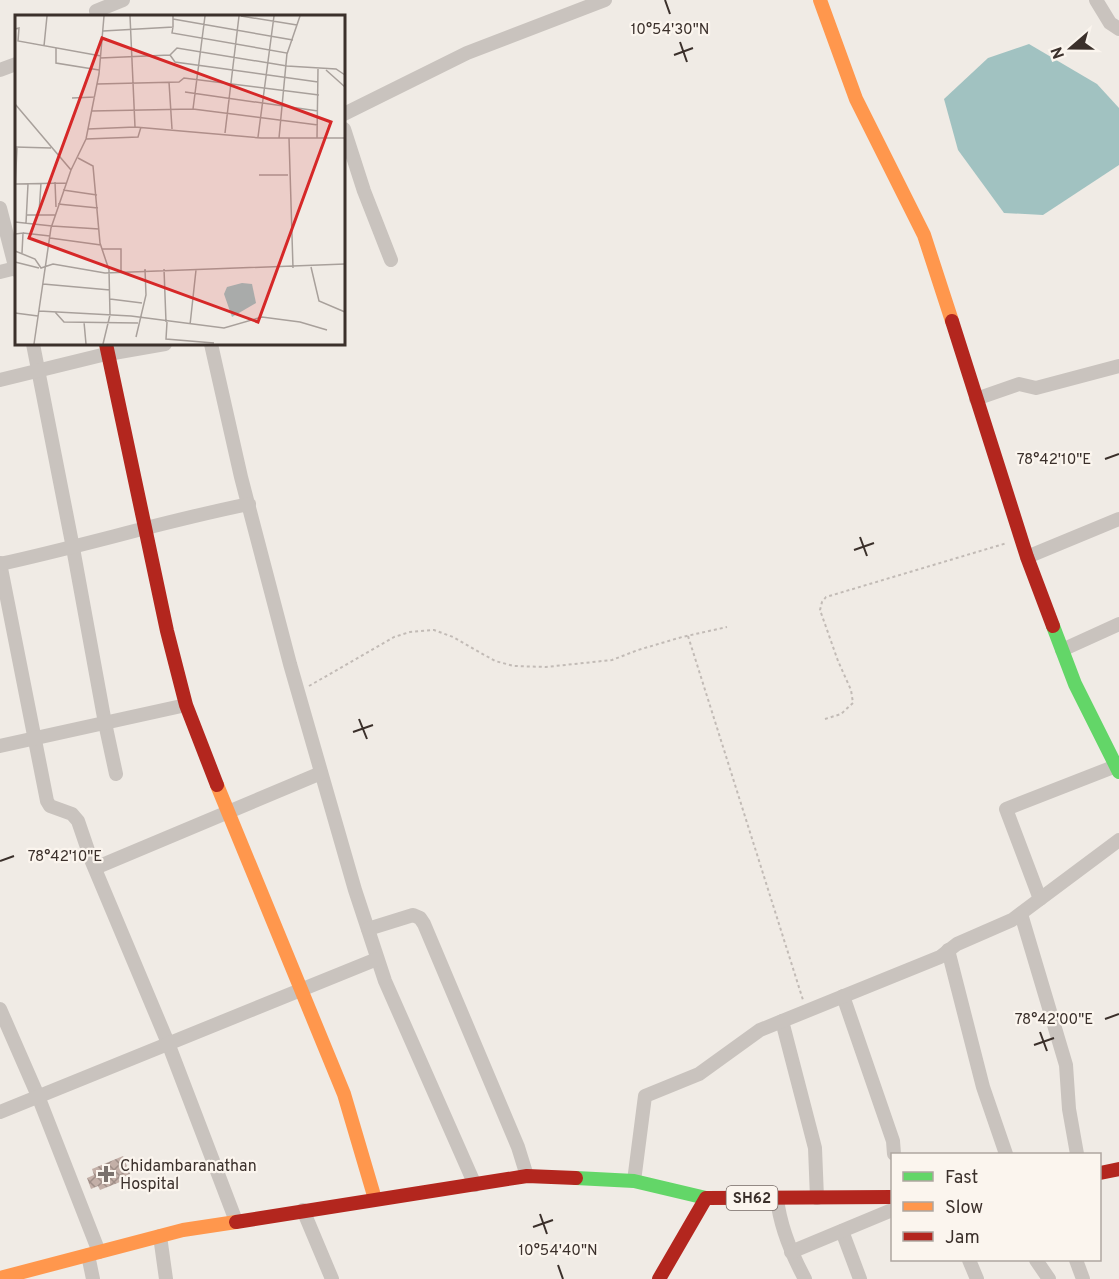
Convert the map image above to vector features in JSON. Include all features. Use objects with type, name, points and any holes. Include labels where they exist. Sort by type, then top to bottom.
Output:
[{"type":"main road","points":[[820,0],[856,99],[924,235],[1027,556],[1088,712],[1117,769]]},
{"type":"main road","points":[[107,349],[167,631],[186,705],[344,1094],[375,1199]]},
{"type":"main road","points":[[1101,1173],[1119,1168]]},
{"type":"main road","points":[[0,1278],[160,1236],[236,1221],[527,1176],[634,1181],[706,1198]]},
{"type":"main road","name":"SH62","points":[[659,1279],[706,1198],[891,1197]]},
{"type":"street","points":[[96,9],[123,0]]},
{"type":"street","points":[[345,114],[467,53],[605,0]]},
{"type":"street","points":[[1096,0],[1110,23],[1119,29]]},
{"type":"street","points":[[0,70],[15,64]]},
{"type":"street","points":[[345,132],[364,191],[391,260]]},
{"type":"street","points":[[0,208],[15,264]]},
{"type":"street","points":[[0,272],[15,268]]},
{"type":"street","points":[[33,345],[116,774]]},
{"type":"street","points":[[0,380],[38,372],[107,349],[153,345]]},
{"type":"street","points":[[211,345],[249,504],[299,692],[377,959],[475,1185]]},
{"type":"street","points":[[976,399],[1019,384],[1036,388],[1119,366]]},
{"type":"street","points":[[236,1221],[168,1043],[76,818],[50,806],[47,801],[0,564],[73,548],[202,513],[249,504]]},
{"type":"street","points":[[1027,556],[1119,519]]},
{"type":"street","points":[[1062,650],[1119,624]]},
{"type":"street","points":[[0,746],[186,705]]},
{"type":"street","points":[[1040,899],[1006,809],[1117,769]]},
{"type":"street","points":[[95,868],[321,773]]},
{"type":"street","points":[[634,1181],[645,1096],[699,1074],[760,1030],[940,957],[957,944],[1012,920],[1119,840]]},
{"type":"street","points":[[1021,914],[1066,1065],[1068,1109],[1077,1153]]},
{"type":"street","points":[[368,929],[413,915],[420,918],[424,924],[518,1147],[527,1176]]},
{"type":"street","points":[[948,950],[983,1087],[1005,1153]]},
{"type":"street","points":[[0,1112],[377,959]]},
{"type":"street","points":[[843,996],[892,1141],[894,1153]]},
{"type":"street","points":[[0,1010],[38,1096],[94,1253],[93,1279]]},
{"type":"street","points":[[782,1021],[814,1148],[817,1197]]},
{"type":"street","points":[[777,1198],[780,1221],[791,1252],[805,1279]]},
{"type":"street","points":[[303,1210],[332,1279]]},
{"type":"street","points":[[791,1252],[891,1210]]},
{"type":"street","points":[[842,1231],[860,1279]]},
{"type":"street","points":[[160,1236],[166,1279]]},
{"type":"street","points":[[969,1261],[975,1278]]},
{"type":"street","points":[[1037,1261],[1049,1279]]},
{"type":"street","points":[[1076,1261],[1083,1279]]},
{"type":"path","points":[[825,718],[841,714],[853,703],[820,610],[826,597],[1021,538]]},
{"type":"path","points":[[299,692],[387,641],[410,632],[434,630],[453,637],[495,661],[514,666],[546,667],[612,660],[688,635],[727,627]]},
{"type":"path","points":[[688,635],[806,1011]]},
{"type":"water","points":[[1029,44],[1097,84],[1119,108],[1119,165],[1043,215],[1004,213],[958,150],[944,99],[988,58]]},
{"type":"building","points":[[123,1156],[130,1174],[119,1179],[120,1182],[100,1190],[98,1186],[91,1189],[87,1178],[94,1175],[92,1169]]},
{"type":"traffic: fast","points":[[1053,626],[1075,684],[1119,772]]},
{"type":"traffic: fast","points":[[576,1178],[634,1181],[706,1198]]},
{"type":"traffic: slow","points":[[820,0],[856,99],[924,235],[952,321]]},
{"type":"traffic: slow","points":[[217,785],[344,1094],[375,1199]]},
{"type":"traffic: slow","points":[[0,1278],[183,1230],[236,1222]]},
{"type":"traffic: jam","points":[[952,321],[1027,557],[1053,626]]},
{"type":"traffic: jam","points":[[106,345],[167,631],[186,705],[217,785]]},
{"type":"traffic: jam","points":[[1101,1173],[1119,1169]]},
{"type":"traffic: jam","points":[[236,1222],[527,1176],[576,1178]]},
{"type":"traffic: jam","points":[[659,1279],[706,1198],[891,1197]]},
{"type":"place","name":"Chidambaranathan Hospital","points":[[106,1174]]}]
